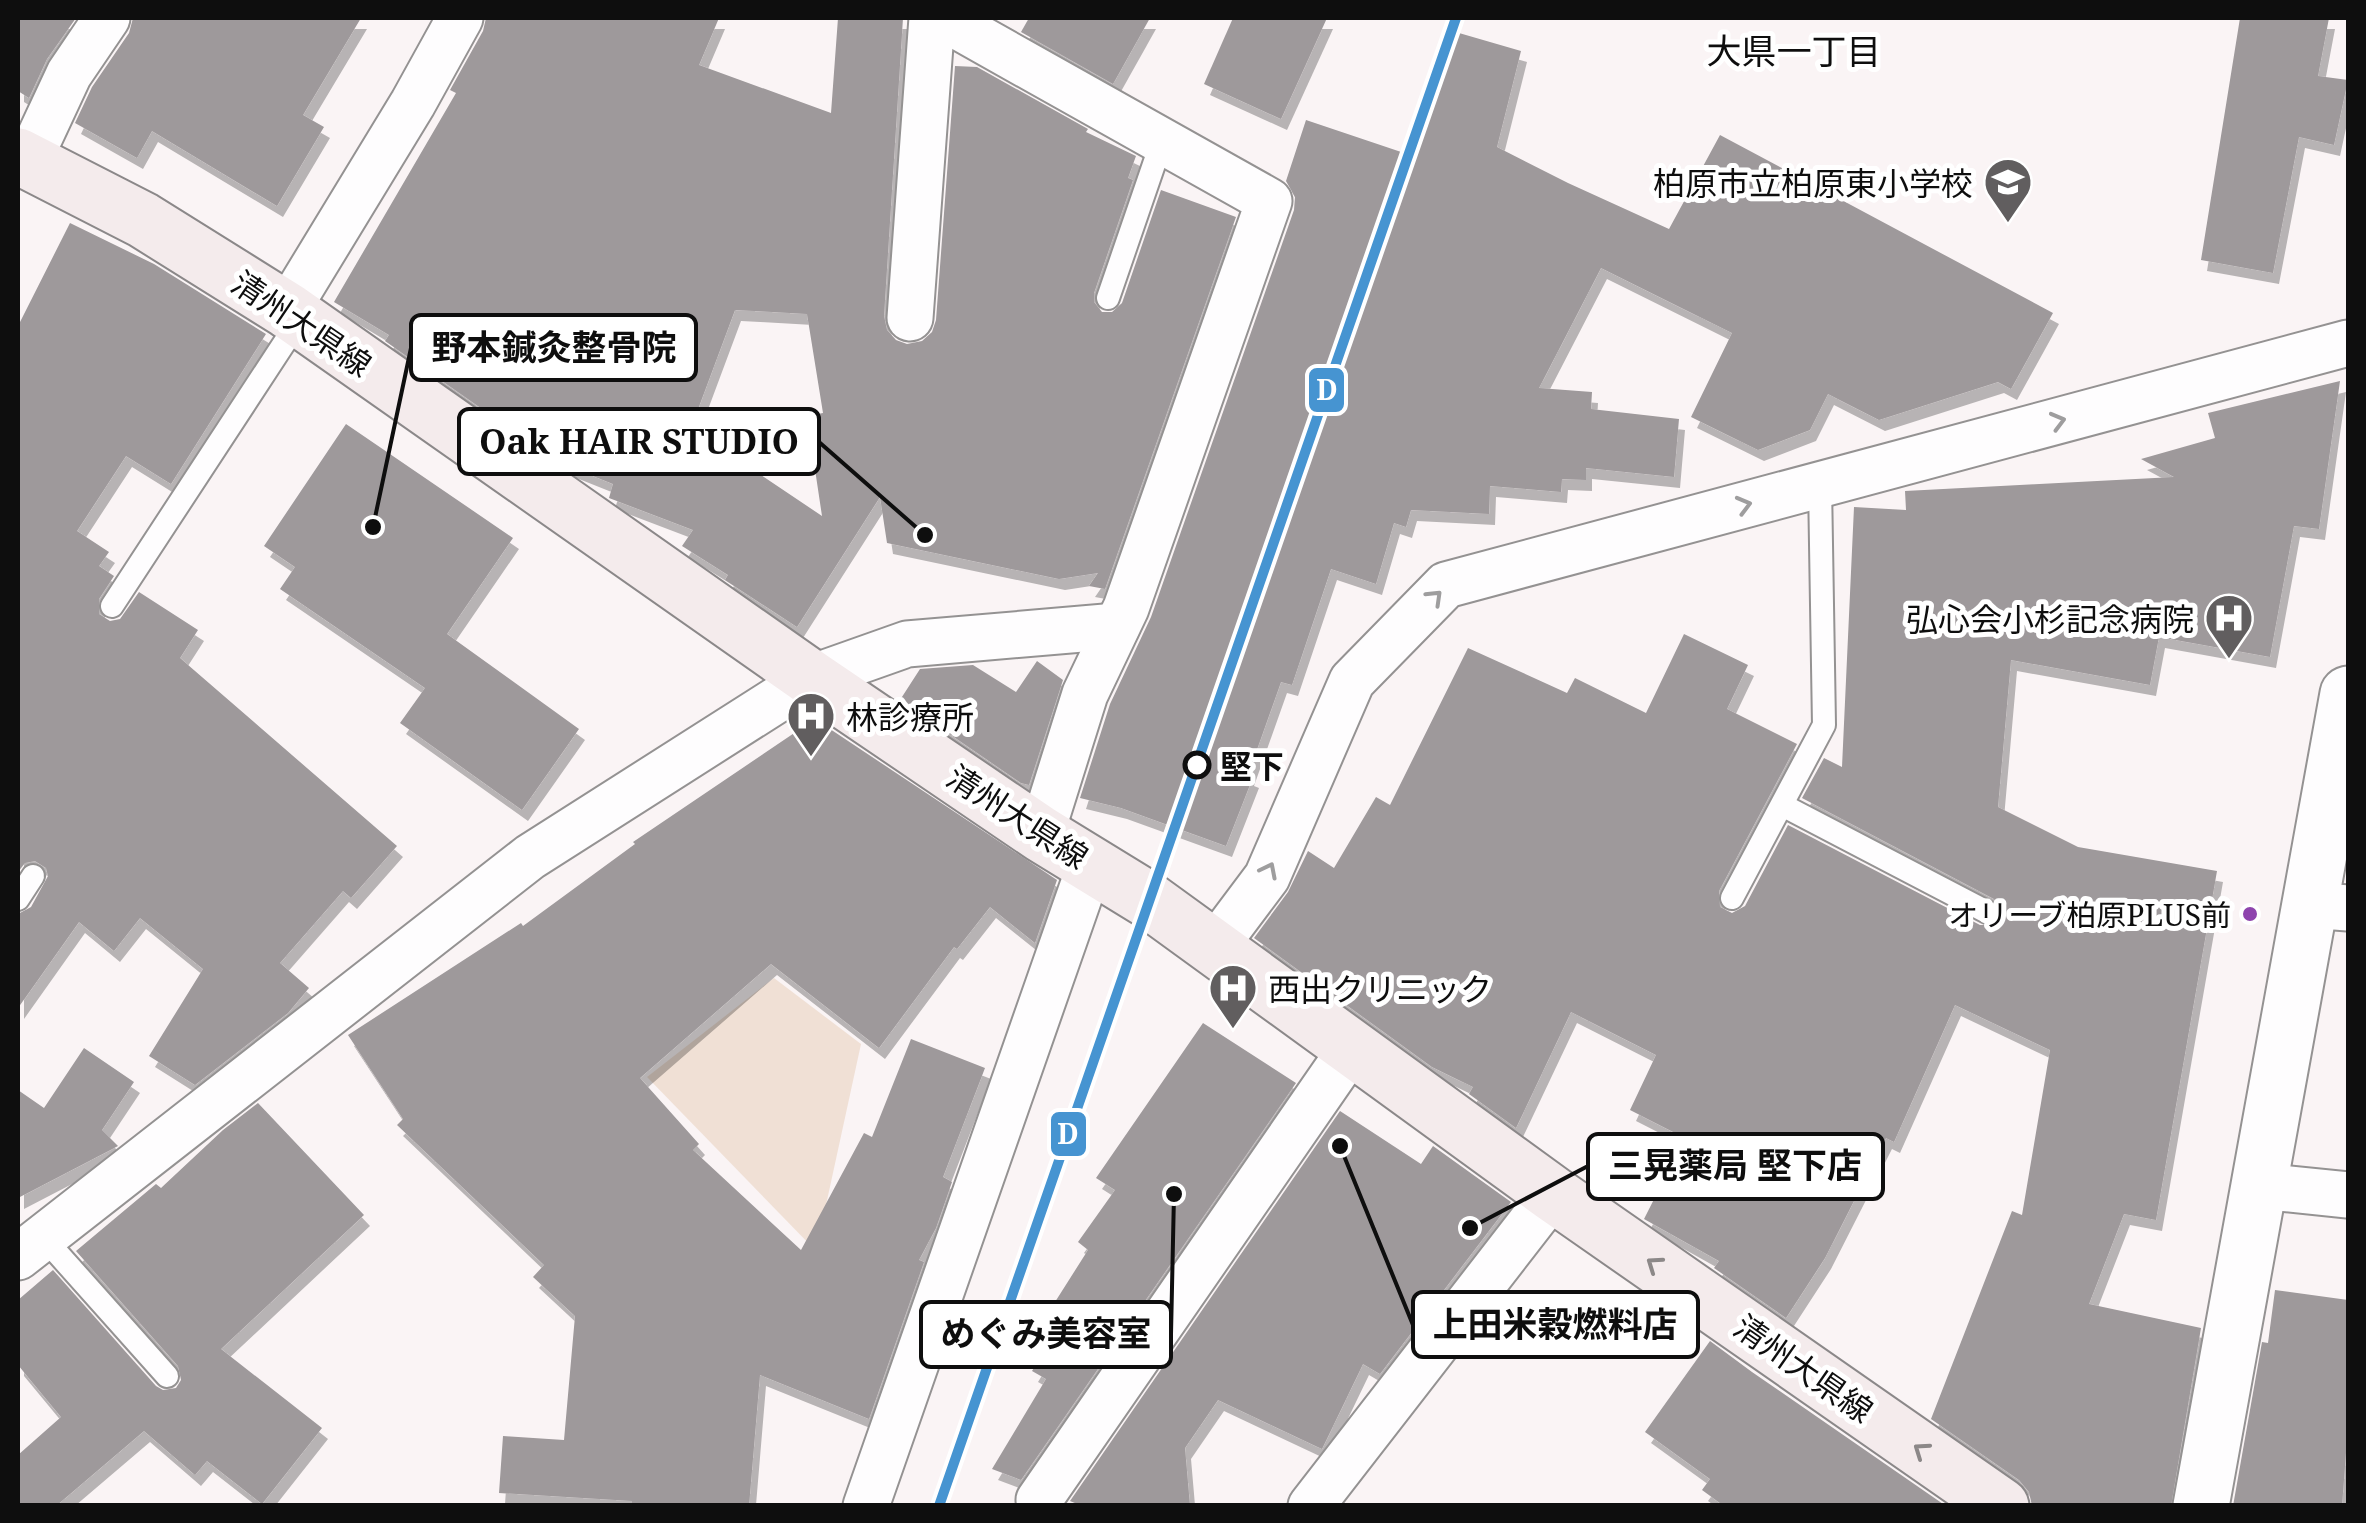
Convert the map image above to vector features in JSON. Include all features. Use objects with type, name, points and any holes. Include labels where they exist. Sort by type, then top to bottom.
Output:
[{"type":"main road","name":"清州大県線","points":[[23,159],[144,220],[293,314],[811,678],[1040,834],[1147,899],[1553,1194],[2001,1506]]},
{"type":"street","points":[[23,159],[69,74],[107,18]]},
{"type":"street","points":[[293,314],[460,18]]},
{"type":"street","points":[[910,318],[932,18]]},
{"type":"street","points":[[942,18],[1269,201],[1117,626],[1085,694],[1040,834]]},
{"type":"street","points":[[1213,950],[1267,877],[1352,681],[1446,585],[2348,343]]},
{"type":"street","points":[[30,1247],[530,856],[811,678],[908,644],[1117,626]]},
{"type":"street","points":[[2201,1506],[2260,1186],[2329,907],[2348,694]]},
{"type":"street","points":[[866,1506],[1090,863]]},
{"type":"street","points":[[1040,1506],[1039,1500],[1350,1049]]},
{"type":"street","points":[[2260,1186],[2348,1194]]},
{"type":"street","points":[[1311,1506],[1553,1194]]},
{"type":"lane","points":[[1108,298],[1162,141]]},
{"type":"lane","points":[[112,606],[293,314]]},
{"type":"lane","points":[[1732,898],[1824,725],[1820,484]]},
{"type":"lane","points":[[1782,805],[1986,912]]},
{"type":"lane","points":[[18,900],[33,876]]},
{"type":"lane","points":[[30,1247],[167,1376]]},
{"type":"shaded area","points":[[774,978],[861,1044],[816,1251],[647,1077]]},
{"type":"building","points":[[18,18],[76,18],[47,59],[29,98],[18,91]]},
{"type":"building","points":[[133,18],[361,18],[303,115],[324,127],[277,206],[152,131],[137,158],[75,123],[92,87],[129,33]]},
{"type":"building","points":[[486,18],[719,18],[699,65],[831,113],[838,18],[903,18],[884,316],[887,330],[896,340],[907,344],[922,341],[932,332],[936,320],[955,66],[977,67],[1088,129],[1086,132],[1136,156],[1128,178],[1133,180],[1094,293],[1094,302],[1102,312],[1112,312],[1122,303],[1161,190],[1236,217],[1105,589],[1089,586],[1098,573],[1059,579],[887,543],[880,497],[797,627],[725,580],[728,575],[682,546],[693,530],[609,498],[613,484],[558,462],[385,341],[389,335],[334,302],[456,93],[450,90],[483,31]],"holes":[[[735,310],[807,314],[823,413],[807,416],[822,516],[691,428]]]},
{"type":"building","points":[[1029,18],[1150,18],[1113,84],[1021,32]]},
{"type":"building","points":[[1233,18],[1327,18],[1281,119],[1204,84]]},
{"type":"building","points":[[2240,18],[2329,18],[2318,76],[2348,80],[2334,145],[2299,137],[2273,273],[2201,260]]},
{"type":"building","points":[[1459,33],[1521,51],[1497,147],[1568,183],[1669,229],[1720,135],[2053,313],[2011,389],[1998,382],[1879,420],[1828,394],[1810,430],[1758,450],[1691,417],[1732,333],[1601,268],[1539,388],[1592,392],[1591,409],[1679,419],[1674,477],[1586,468],[1586,480],[1562,479],[1561,492],[1490,486],[1489,514],[1411,510],[1406,527],[1394,523],[1376,584],[1331,569],[1292,685],[1281,682],[1248,775],[1253,777],[1226,846],[1121,808],[1080,798],[1110,704],[1151,617],[1294,210],[1295,197],[1286,181],[1306,120],[1416,157]]},
{"type":"building","points":[[70,223],[154,264],[266,334],[171,484],[126,456],[77,531],[109,552],[99,566],[114,576],[99,599],[99,614],[110,621],[120,619],[139,592],[198,630],[180,658],[397,846],[351,898],[343,891],[280,963],[309,988],[288,1013],[195,1085],[149,1056],[203,969],[140,918],[114,951],[79,922],[18,1008],[18,914],[31,907],[48,876],[46,868],[35,861],[25,863],[18,872],[18,326]]},
{"type":"building","points":[[2340,381],[2319,529],[2294,526],[2270,657],[2159,637],[2150,685],[2011,660],[1998,807],[2078,847],[2217,871],[2156,1220],[2124,1214],[2089,1304],[2201,1328],[2171,1506],[2032,1506],[2029,1492],[2019,1480],[1931,1419],[2012,1211],[2022,1215],[2050,1050],[1955,1005],[1894,1142],[1886,1138],[1825,1258],[1786,1318],[1714,1268],[1719,1261],[1644,1219],[1685,1138],[1630,1110],[1656,1055],[1571,1012],[1516,1128],[1469,1094],[1473,1087],[1432,1067],[1254,938],[1288,892],[1308,851],[1334,868],[1376,797],[1390,805],[1468,648],[1567,693],[1575,678],[1646,713],[1684,634],[1748,665],[1727,709],[1797,744],[1719,891],[1720,907],[1732,913],[1745,906],[1788,825],[1980,925],[1994,925],[2002,912],[1994,899],[1802,798],[1824,758],[1842,767],[1854,507],[1906,510],[1905,491],[2174,477],[2141,459],[2215,438],[2208,413]]},
{"type":"building","points":[[346,424],[513,538],[447,634],[579,729],[522,810],[400,723],[425,688],[280,589],[295,567],[264,546]]},
{"type":"building","points":[[1037,661],[1063,680],[1029,785],[900,700],[920,669],[973,665],[1016,692]]},
{"type":"building","points":[[815,719],[1057,880],[1035,943],[990,907],[957,949],[954,947],[879,1048],[771,964],[640,1078],[699,1144],[693,1150],[801,1250],[864,1133],[872,1137],[911,1039],[985,1068],[943,1177],[952,1182],[936,1228],[919,1260],[924,1262],[869,1419],[760,1375],[749,1506],[632,1506],[632,1501],[499,1493],[503,1436],[564,1440],[575,1316],[533,1277],[544,1265],[397,1125],[403,1119],[348,1035],[521,923],[523,926],[633,842]]},
{"type":"building","points":[[1203,1023],[1296,1083],[1021,1480],[992,1469],[1046,1379],[1032,1371],[1069,1311],[1055,1302],[1088,1250],[1078,1242],[1115,1190],[1096,1178]]},
{"type":"building","points":[[84,1048],[134,1082],[102,1130],[118,1146],[18,1198],[18,1090],[44,1108]]},
{"type":"building","points":[[258,1103],[364,1215],[221,1349],[322,1428],[262,1504],[207,1461],[195,1475],[144,1431],[56,1506],[18,1506],[18,1455],[61,1417],[18,1365],[18,1300],[53,1270],[156,1386],[163,1390],[176,1388],[181,1380],[178,1366],[76,1251],[156,1184],[161,1188]]},
{"type":"building","points":[[1340,1111],[1421,1164],[1433,1146],[1511,1202],[1380,1374],[1363,1364],[1322,1449],[1218,1400],[1185,1448],[1190,1506],[1082,1506],[1070,1501]]},
{"type":"building","points":[[2275,1290],[2348,1300],[2348,1426],[2342,1506],[2233,1506],[2262,1342],[2268,1343]]},
{"type":"building","points":[[1710,1341],[1946,1506],[1724,1506],[1702,1490],[1710,1479],[1645,1432]]},
{"type":"transit line","name":"D","points":[[939,1506],[1456,18]]},
{"type":"place","name":"柏原市立柏原東小学校","points":[[2008,224]]},
{"type":"place","name":"野本鍼灸整骨院","points":[[373,527]]},
{"type":"place","name":"Oak HAIR STUDIO","points":[[925,535]]},
{"type":"place","name":"弘心会小杉記念病院","points":[[2229,660]]},
{"type":"place","name":"林診療所","points":[[811,758]]},
{"type":"place","name":"堅下","points":[[1197,765]]},
{"type":"place","name":"オリーブ柏原PLUS前","points":[[2250,914]]},
{"type":"place","name":"西出クリニック","points":[[1233,1030]]},
{"type":"place","name":"上田米穀燃料店","points":[[1340,1146]]},
{"type":"place","name":"めぐみ美容室","points":[[1174,1194]]},
{"type":"place","name":"三晃薬局 堅下店","points":[[1470,1228]]},
{"type":"district","name":"大県一丁目","points":[[1794,50]]}]
